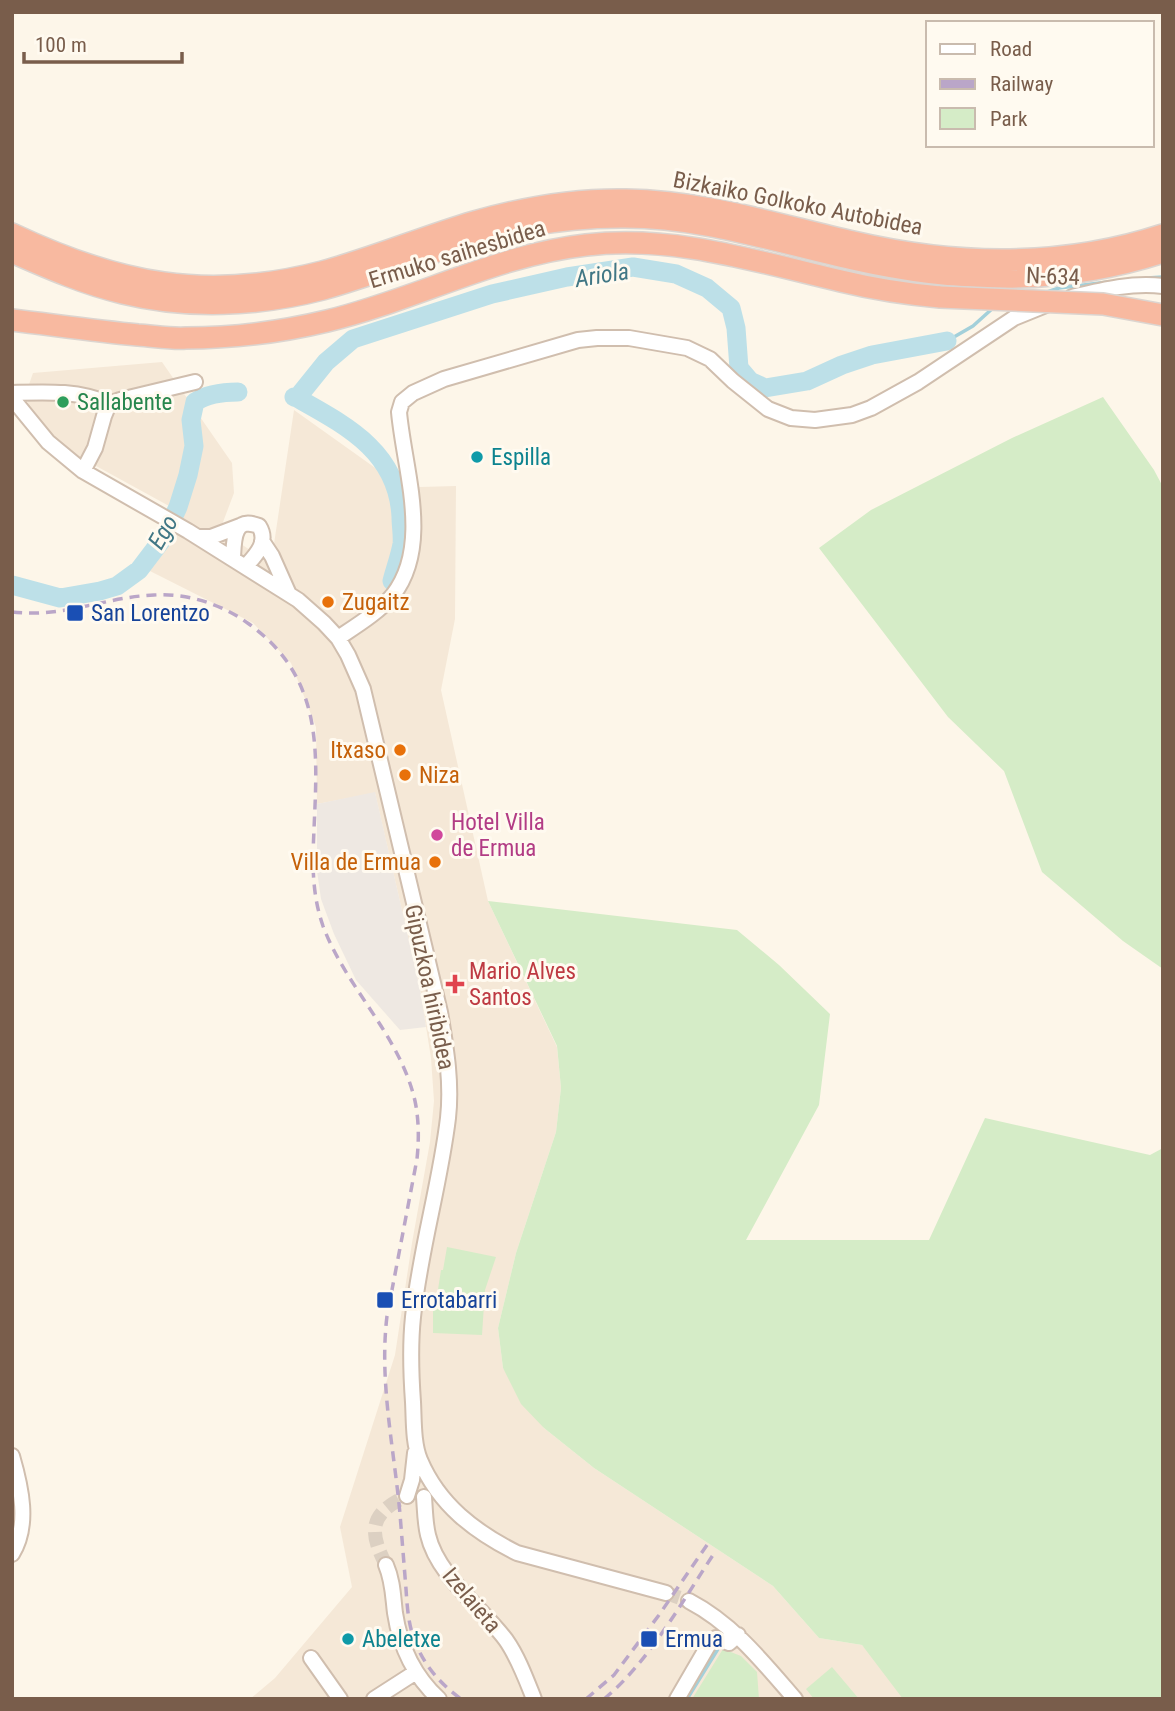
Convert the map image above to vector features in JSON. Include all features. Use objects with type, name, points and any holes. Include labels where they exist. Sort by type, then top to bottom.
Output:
[{"type":"highway","name":"Bizkaiko Golkoko Autobidea","points":[[321,281],[475,222],[523,209],[583,202],[625,200],[676,203],[719,210],[854,243],[945,258],[1021,261],[1059,257],[1102,251],[1163,235]]},
{"type":"highway","name":"Bizkaiko Golkoko Autobidea","points":[[264,292],[321,281],[526,226],[623,217],[672,219],[715,226],[851,259],[947,276],[993,278],[1060,274],[1108,267],[1163,252]]},
{"type":"highway","points":[[12,234],[50,252],[126,277],[182,286],[264,292]]},
{"type":"highway","name":"Ermuko saihesbidea","points":[[16,321],[183,339],[280,331],[330,320],[477,270],[546,252],[585,245],[621,243],[660,243],[705,249],[752,258],[842,282],[940,298]]},
{"type":"highway","points":[[12,252],[88,283],[124,293],[186,303],[224,303],[264,292]]},
{"type":"highway","name":"N-634","points":[[940,298],[1102,304],[1163,315]]},
{"type":"street","points":[[338,638],[391,598],[401,583],[414,537],[414,518],[399,412],[402,402],[412,393],[444,379],[578,340],[629,338],[687,348],[710,359],[768,409],[791,418],[815,420],[852,415],[872,408],[919,382],[1014,318],[1048,303],[1116,287],[1153,284],[1163,286]]},
{"type":"street","points":[[12,396],[78,393],[109,404],[195,382]]},
{"type":"street","name":"Gipuzkoa hiribidea","points":[[12,396],[48,442],[83,471],[199,537],[299,600],[338,638],[348,655],[363,689],[440,1012],[449,1063],[448,1117],[413,1317],[411,1358],[415,1437],[419,1458],[446,1504],[470,1526],[496,1543],[517,1553],[666,1592]]},
{"type":"street","points":[[83,471],[95,448],[109,404]]},
{"type":"street","points":[[199,537],[211,537],[246,523],[259,526],[263,532],[260,550],[246,566]]},
{"type":"street","points":[[233,558],[234,539],[240,526]]},
{"type":"street","points":[[262,541],[272,556],[289,594]]},
{"type":"street","points":[[407,1495],[415,1466],[415,1437]]},
{"type":"street","points":[[12,1456],[23,1510],[23,1527],[12,1554]]},
{"type":"street","points":[[407,1495],[418,1489],[434,1493],[446,1504]]},
{"type":"street","points":[[407,1495],[446,1504]]},
{"type":"street","name":"Izelaieta","points":[[424,1497],[427,1534],[437,1557],[474,1605],[506,1640],[534,1699]]},
{"type":"street","points":[[386,1565],[392,1583],[399,1633],[406,1653],[416,1672],[439,1699]]},
{"type":"street","points":[[689,1601],[704,1609],[738,1636],[795,1699]]},
{"type":"street","points":[[677,1699],[709,1644],[716,1638],[729,1643],[738,1636]]},
{"type":"street","points":[[311,1658],[340,1699]]},
{"type":"street","points":[[374,1699],[416,1672]]},
{"type":"shaded area","points":[[162,362],[232,463],[234,493],[220,530],[271,564],[294,410],[395,482],[420,487],[456,486],[455,619],[441,690],[488,901],[557,1047],[561,1088],[556,1132],[516,1253],[498,1328],[503,1368],[544,1428],[594,1468],[773,1586],[819,1638],[862,1645],[911,1699],[250,1699],[275,1678],[352,1587],[340,1527],[395,1355],[430,1142],[434,1101],[431,1058],[420,989],[375,793],[317,804],[316,727],[291,663],[253,623],[146,569],[180,512],[67,450],[35,419],[25,396],[33,373]]},
{"type":"shaded area","points":[[375,792],[420,989],[426,1027],[400,1030],[356,980],[321,899],[317,871],[317,804]]},
{"type":"green space","points":[[1103,397],[1163,487],[1163,969],[1123,941],[1042,872],[1004,771],[948,717],[819,548],[871,510],[1012,438]]},
{"type":"green space","points":[[488,901],[737,930],[779,965],[830,1014],[819,1105],[746,1240],[929,1240],[985,1118],[1150,1155],[1163,1148],[1163,1699],[903,1699],[862,1645],[819,1638],[773,1586],[594,1468],[544,1428],[521,1404],[503,1368],[498,1328],[516,1253],[556,1132],[561,1088],[557,1046]]},
{"type":"green space","points":[[447,1247],[496,1257],[485,1290],[482,1335],[433,1333],[433,1310]]},
{"type":"green space","points":[[723,1649],[741,1656],[757,1672],[759,1699],[692,1699]]},
{"type":"green space","points":[[832,1667],[859,1699],[814,1699],[806,1689]]},
{"type":"waterway","name":"Ariola","points":[[297,398],[326,362],[353,339],[492,294],[567,277],[633,267],[676,274],[707,288],[731,308],[736,328],[739,368],[750,381],[765,388],[807,381],[872,355],[947,341]]},
{"type":"waterway","points":[[1147,278],[1163,277]]},
{"type":"waterway","points":[[1047,292],[1108,282]]},
{"type":"waterway","points":[[947,341],[973,326],[993,308]]},
{"type":"waterway","name":"Ego","points":[[12,585],[60,598],[117,586],[139,570],[164,537],[178,507],[194,446],[191,420],[195,402],[216,394],[238,392]]},
{"type":"waterway","name":"Ego","points":[[294,397],[351,431],[380,458],[391,475],[398,494],[402,538],[392,581]]},
{"type":"waterway","points":[[687,1699],[721,1644]]},
{"type":"tunnel","points":[[386,1565],[377,1543],[376,1525],[384,1510],[405,1497]]},
{"type":"tunnel","points":[[666,1593],[689,1601]]},
{"type":"railway","points":[[12,612],[67,610],[118,599],[154,595],[204,601],[239,617],[276,648],[294,673],[306,701],[316,760],[313,866],[320,917],[333,949],[398,1055],[415,1101],[417,1159],[387,1316],[386,1390],[411,1630],[421,1655],[432,1672],[461,1699]]},
{"type":"railway","points":[[586,1699],[614,1675],[707,1545]]},
{"type":"railway","points":[[604,1699],[650,1649],[715,1552]]},
{"type":"place","name":"Sallabente","points":[[63,402]]},
{"type":"place","name":"Espilla","points":[[477,457]]},
{"type":"place","name":"Zugaitz","points":[[328,602]]},
{"type":"place","name":"San Lorentzo","points":[[75,613]]},
{"type":"place","name":"Itxaso","points":[[400,750]]},
{"type":"place","name":"Niza","points":[[405,775]]},
{"type":"place","name":"Hotel Villa de Ermua","points":[[437,835]]},
{"type":"place","name":"Villa de Ermua","points":[[435,862]]},
{"type":"place","name":"Mario Alves Santos","points":[[455,984]]},
{"type":"place","name":"Errotabarri","points":[[385,1300]]},
{"type":"place","name":"Abeletxe","points":[[348,1639]]},
{"type":"place","name":"Ermua","points":[[649,1639]]}]
